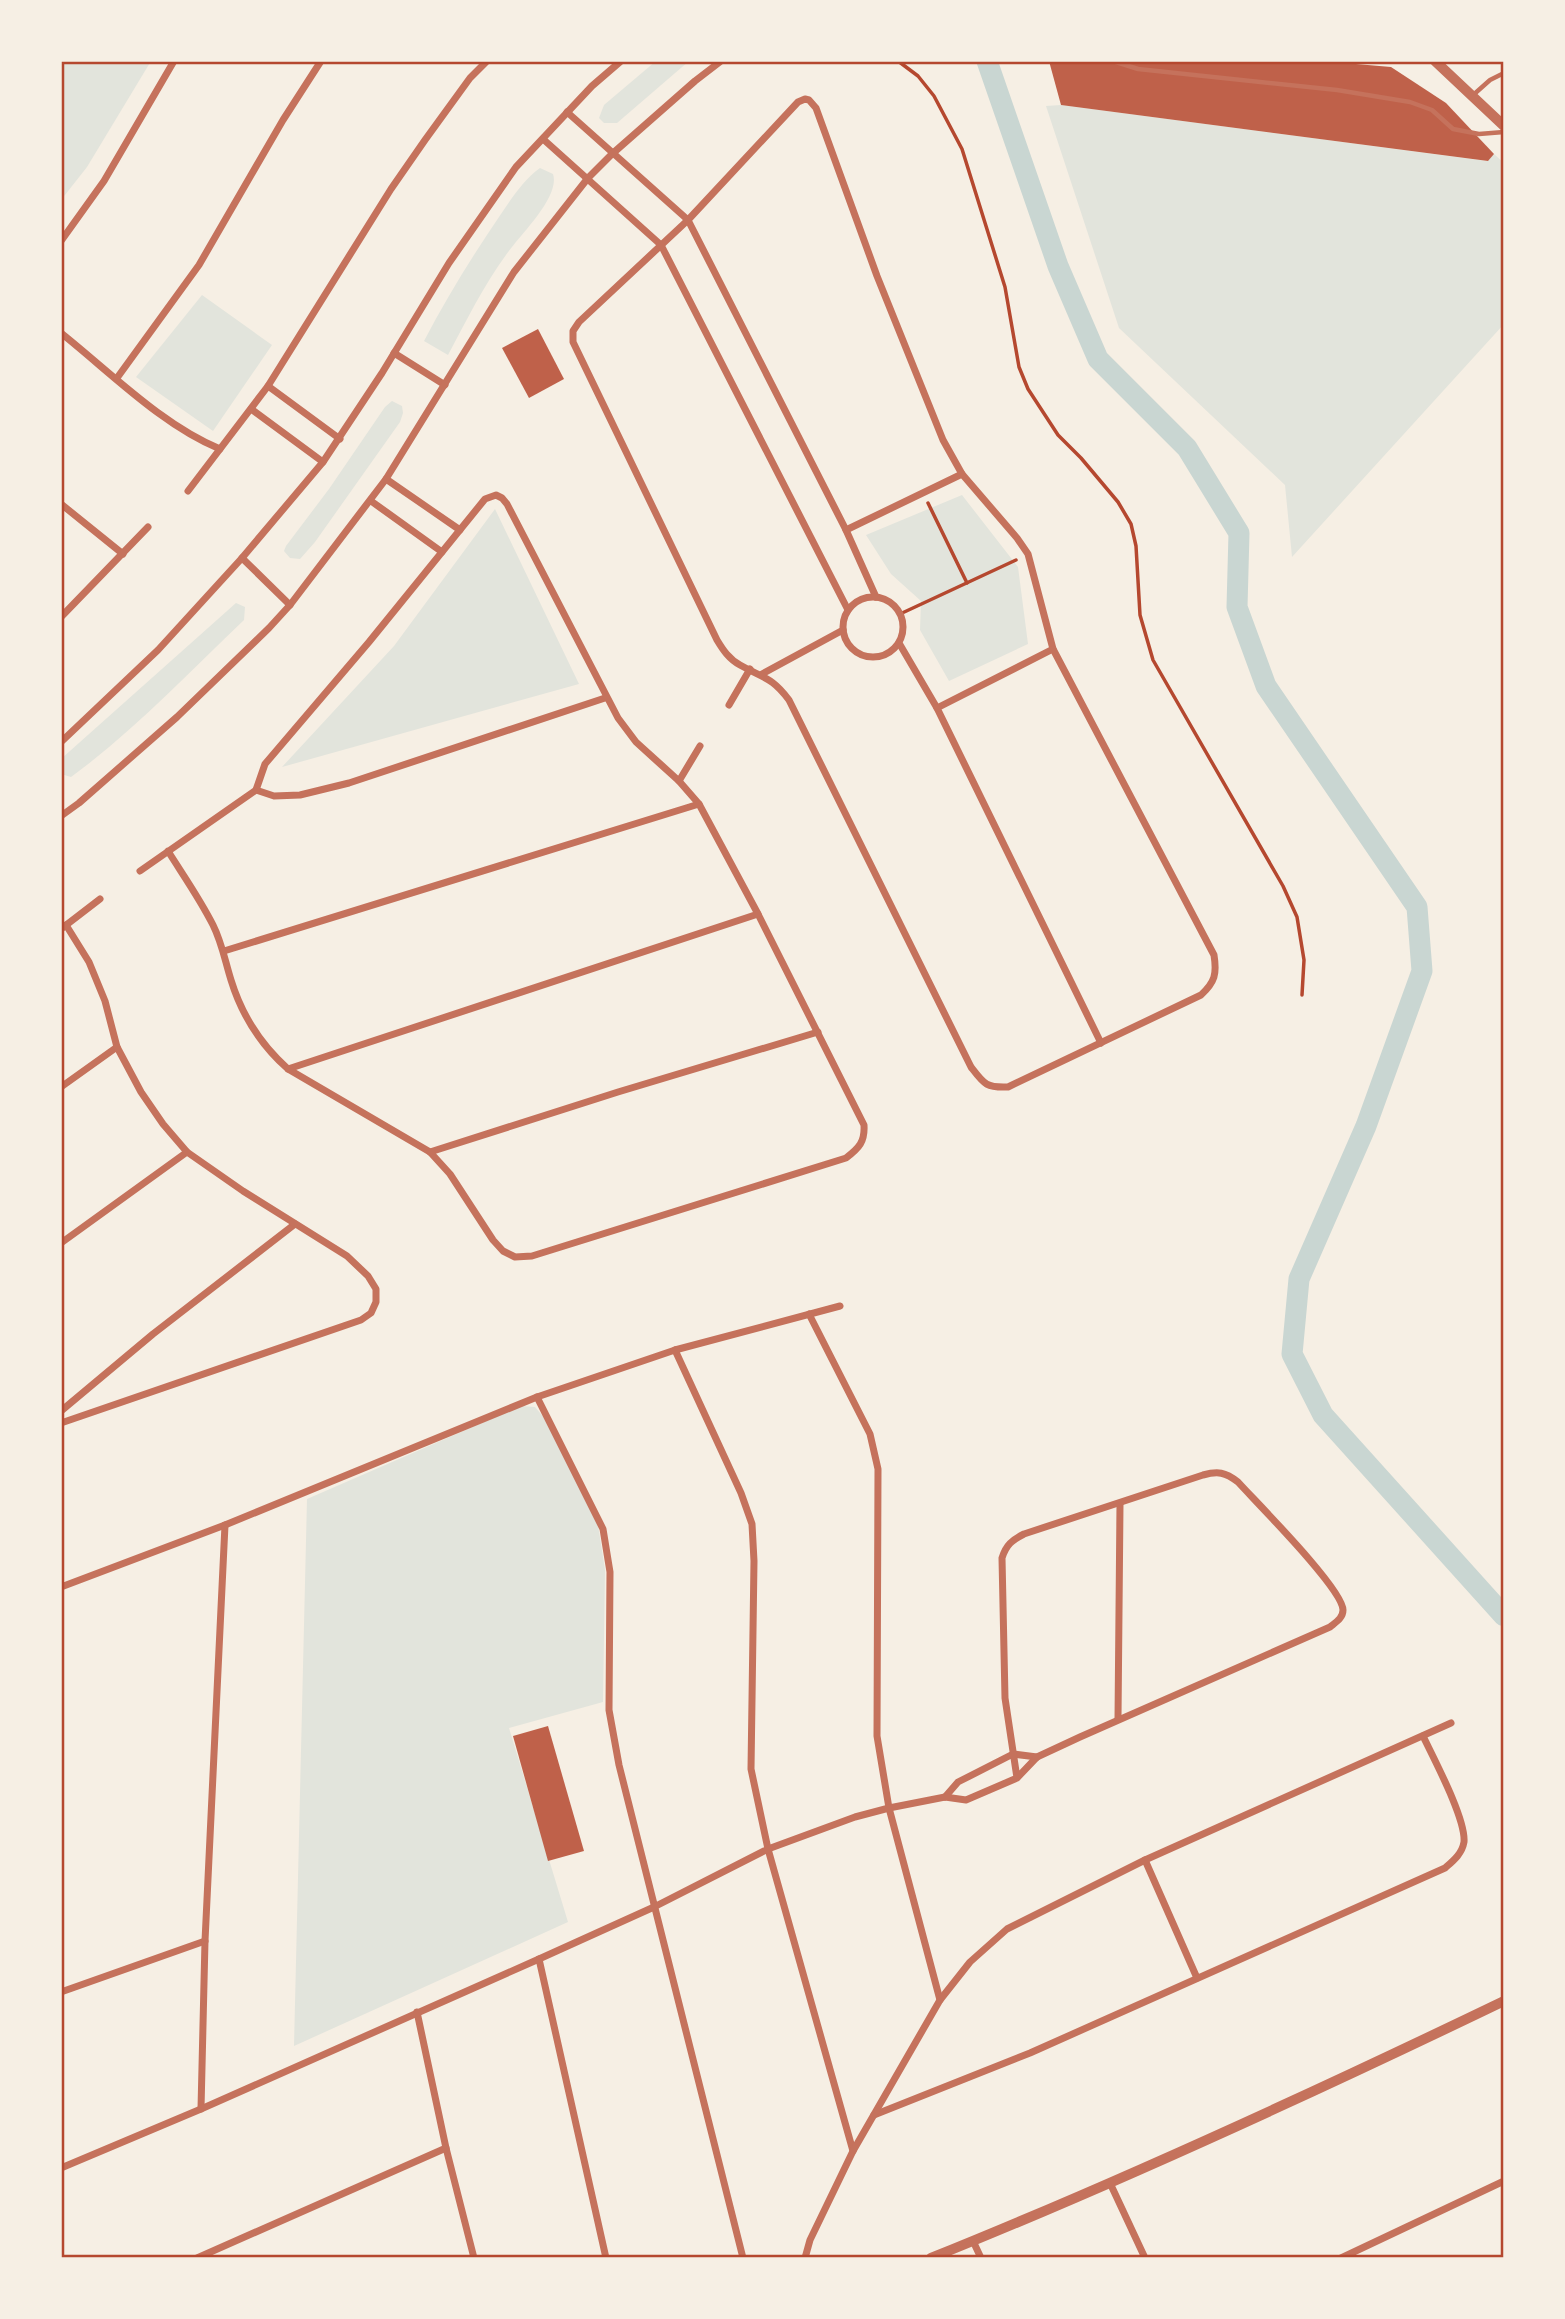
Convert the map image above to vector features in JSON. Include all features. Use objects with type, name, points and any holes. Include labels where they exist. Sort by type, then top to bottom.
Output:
[{"type":"street","points":[[61,241],[104,181],[174,61]]},
{"type":"street","points":[[117,378],[199,265],[283,120],[321,61]]},
{"type":"street","points":[[188,491],[268,386],[391,189],[470,78],[487,61]]},
{"type":"street","points":[[61,742],[158,650],[242,558],[323,462],[340,439],[449,262],[516,167],[592,86],[621,61]]},
{"type":"street","points":[[61,816],[177,717],[290,605],[386,480],[514,272],[588,178],[612,154],[721,61]]},
{"type":"street","points":[[1435,61],[1504,125]]},
{"type":"street","points":[[805,99],[813,103],[915,375],[943,440],[962,474],[1028,554],[1053,649],[1214,956],[1217,973],[1213,984],[1201,995],[1008,1087],[992,1088],[982,1082],[971,1067],[789,699],[778,684],[739,665],[727,655],[717,640],[573,342],[573,331],[579,322],[661,245],[799,102],[805,99]]},
{"type":"street","points":[[567,112],[688,220],[846,530],[876,597]]},
{"type":"street","points":[[543,139],[661,245],[848,610]]},
{"type":"street","points":[[61,333],[146,404],[195,438],[220,449]]},
{"type":"street","points":[[394,353],[445,385]]},
{"type":"street","points":[[268,386],[340,439]]},
{"type":"street","points":[[251,409],[323,462]]},
{"type":"street","points":[[846,530],[962,474]]},
{"type":"street","points":[[386,480],[460,530]]},
{"type":"street","points":[[140,871],[168,851],[256,790],[265,764],[485,499],[496,495],[507,504],[605,698],[636,742],[679,780],[699,804],[758,914],[864,1125],[864,1138],[858,1149],[846,1158],[532,1256],[515,1257],[503,1251],[493,1240],[450,1174],[430,1152],[288,1069],[268,1051],[248,1024],[212,923],[168,851]]},
{"type":"street","points":[[371,501],[442,552]]},
{"type":"street","points":[[61,504],[123,554]]},
{"type":"street","points":[[61,617],[148,527]]},
{"type":"street","points":[[242,558],[290,605]]},
{"type":"street","points":[[876,597],[895,605],[904,624],[903,635],[899,643],[885,655],[867,657],[850,648],[843,630],[844,619],[856,602],[876,597]]},
{"type":"street","points":[[762,674],[843,630]]},
{"type":"street","points":[[899,643],[937,708],[1101,1043]]},
{"type":"street","points":[[937,708],[1053,649]]},
{"type":"street","points":[[729,705],[750,669]]},
{"type":"street","points":[[256,790],[274,796],[300,795],[349,783],[605,698]]},
{"type":"street","points":[[679,780],[700,746]]},
{"type":"street","points":[[224,951],[699,804]]},
{"type":"street","points":[[61,1423],[361,1320],[371,1313],[376,1302],[376,1289],[368,1276],[347,1256],[187,1152],[141,1092],[117,1046],[105,1002],[89,962],[64,927],[100,899]]},
{"type":"street","points":[[288,1069],[758,914]]},
{"type":"street","points":[[430,1152],[818,1032]]},
{"type":"street","points":[[61,1087],[117,1046]]},
{"type":"street","points":[[61,1243],[187,1152]]},
{"type":"street","points":[[61,1411],[153,1334],[295,1224]]},
{"type":"street","points":[[61,1587],[225,1525],[537,1397],[675,1350],[839,1306]]},
{"type":"street","points":[[809,1314],[870,1434],[878,1469],[877,1736],[889,1808],[940,2000]]},
{"type":"street","points":[[675,1350],[741,1493],[752,1524],[754,1561],[751,1769],[768,1849],[853,2151]]},
{"type":"street","points":[[537,1397],[603,1529],[610,1572],[609,1710],[619,1765],[743,2258]]},
{"type":"street","points":[[61,2168],[539,1959],[654,1907],[768,1849],[889,1808],[945,1797],[966,1800],[1017,1778],[1037,1757],[1331,1627],[1341,1618],[1343,1609],[1339,1597],[1325,1578],[1228,1474],[1218,1471],[1203,1475],[1024,1534],[1005,1548],[1002,1558],[1005,1698],[1017,1778]]},
{"type":"street","points":[[1118,1719],[1120,1504]]},
{"type":"street","points":[[201,2109],[205,1941],[225,1525]]},
{"type":"street","points":[[805,2258],[810,2240],[853,2151],[940,2000],[970,1962],[1007,1929],[1145,1860],[1451,1723]]},
{"type":"street","points":[[874,2115],[1030,2053],[1445,1868],[1458,1856],[1464,1843],[1461,1822],[1423,1736]]},
{"type":"street","points":[[945,1797],[958,1782],[1013,1754],[1037,1757]]},
{"type":"street","points":[[1145,1860],[1197,1978]]},
{"type":"street","points":[[61,1992],[205,1941]]},
{"type":"street","points":[[539,1959],[606,2258]]},
{"type":"street","points":[[931,2258],[1110,2183],[1326,2087],[1504,2001]]},
{"type":"street","points":[[417,2012],[446,2148],[474,2258]]},
{"type":"street","points":[[197,2258],[446,2148]]},
{"type":"street","points":[[1341,2258],[1504,2181]]},
{"type":"street","points":[[1110,2183],[1145,2258]]},
{"type":"street","points":[[973,2241],[981,2258]]},
{"type":"lane","points":[[1113,61],[1138,69],[1337,90],[1410,102],[1432,110],[1453,129],[1479,134],[1504,132]]},
{"type":"lane","points":[[1471,96],[1490,80],[1504,73]]},
{"type":"path","points":[[898,61],[918,76],[934,96],[962,149],[1005,287],[1019,368],[1028,389],[1058,435],[1118,502],[1131,524],[1136,546],[1140,615],[1153,660],[1283,886],[1297,917],[1304,960],[1302,995]]},
{"type":"path","points":[[923,492],[967,583]]},
{"type":"path","points":[[901,614],[1028,554]]},
{"type":"shaded area","points":[[61,61],[151,61],[87,167],[61,200]]},
{"type":"shaded area","points":[[656,61],[689,61],[617,123],[604,123],[599,118],[604,105]]},
{"type":"shaded area","points":[[1061,105],[1487,161],[1494,154],[1504,163],[1504,324],[1292,557],[1285,485],[1119,328],[1046,106]]},
{"type":"shaded area","points":[[540,168],[553,174],[554,182],[547,202],[494,273],[448,355],[424,341],[491,229],[519,189]]},
{"type":"shaded area","points":[[202,295],[272,345],[213,431],[136,377]]},
{"type":"shaded area","points":[[392,401],[402,406],[400,422],[315,542],[300,559],[290,558],[284,551],[286,546],[385,407]]},
{"type":"shaded area","points":[[962,495],[1018,567],[1028,644],[949,681],[920,630],[921,601],[891,574],[866,535]]},
{"type":"shaded area","points":[[495,509],[579,684],[282,767],[394,646]]},
{"type":"shaded area","points":[[236,603],[245,607],[244,620],[117,741],[71,777],[61,774],[61,759]]},
{"type":"shaded area","points":[[521,1406],[535,1407],[546,1420],[598,1525],[605,1570],[603,1702],[509,1728],[568,1922],[294,2046],[307,1499]]},
{"type":"building","points":[[1049,61],[1321,61],[1391,67],[1446,103],[1494,154],[1488,161],[1061,105]]},
{"type":"building","points":[[538,329],[564,379],[529,398],[502,348]]},
{"type":"building","points":[[548,1726],[584,1851],[548,1861],[513,1736]]},
{"type":"waterway","points":[[987,61],[1058,266],[1098,359],[1187,448],[1239,533],[1237,607],[1266,686],[1417,907],[1422,971],[1366,1126],[1299,1279],[1292,1354],[1323,1415],[1504,1616]]}]
